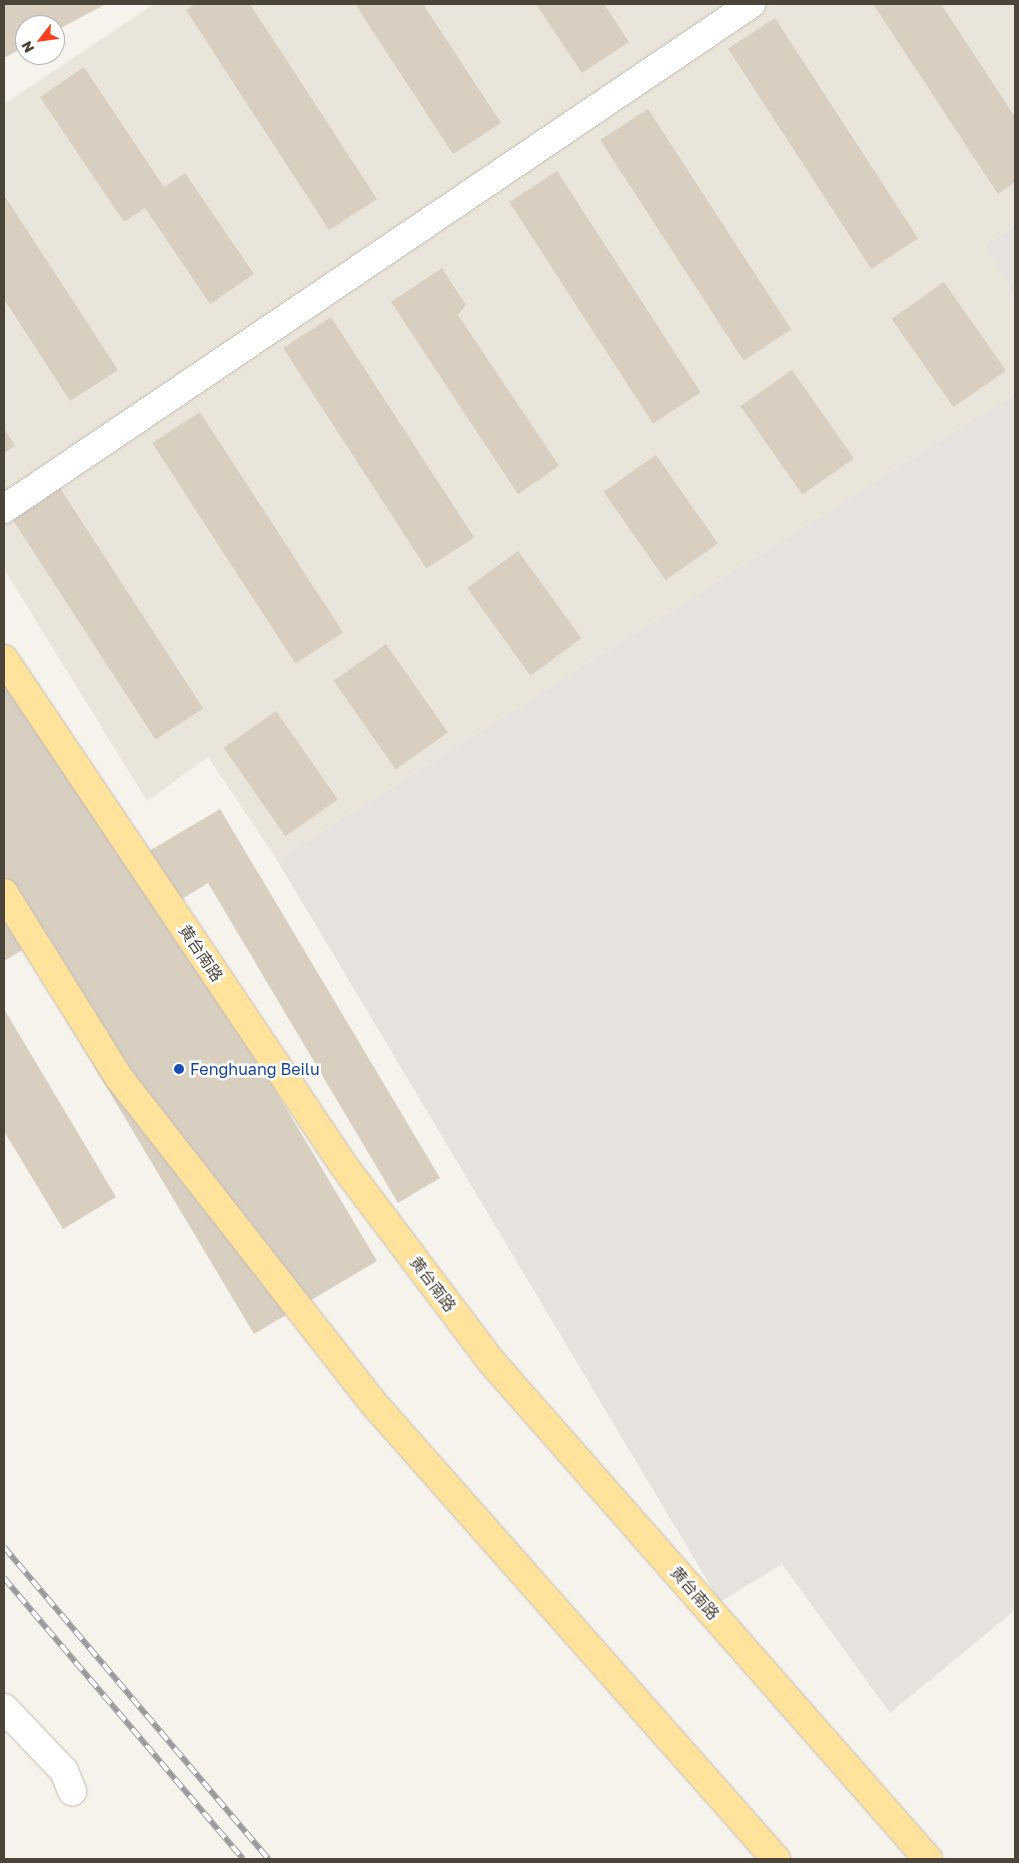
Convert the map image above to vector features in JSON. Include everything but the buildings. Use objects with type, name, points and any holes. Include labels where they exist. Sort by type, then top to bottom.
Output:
[{"type":"main road","name":"黄台南路","points":[[4,659],[344,1166],[490,1360],[928,1859]]},
{"type":"main road","points":[[4,894],[120,1079],[374,1405],[776,1859]]},
{"type":"street","points":[[4,509],[751,4]]},
{"type":"street","points":[[4,1708],[64,1771],[72,1791]]},
{"type":"shaded area","points":[[154,4],[1015,4],[1015,225],[985,246],[1015,297],[1015,393],[277,860],[208,757],[147,801],[4,569],[4,104]]},
{"type":"shaded area","points":[[1015,225],[1015,297],[985,246]]},
{"type":"shaded area","points":[[1015,393],[1015,1610],[890,1713],[782,1564],[720,1602],[277,860]]},
{"type":"railway","points":[[4,1547],[269,1859]]},
{"type":"railway","points":[[4,1578],[243,1859]]},
{"type":"place","name":"Fenghuang Beilu","points":[[179,1069]]}]
